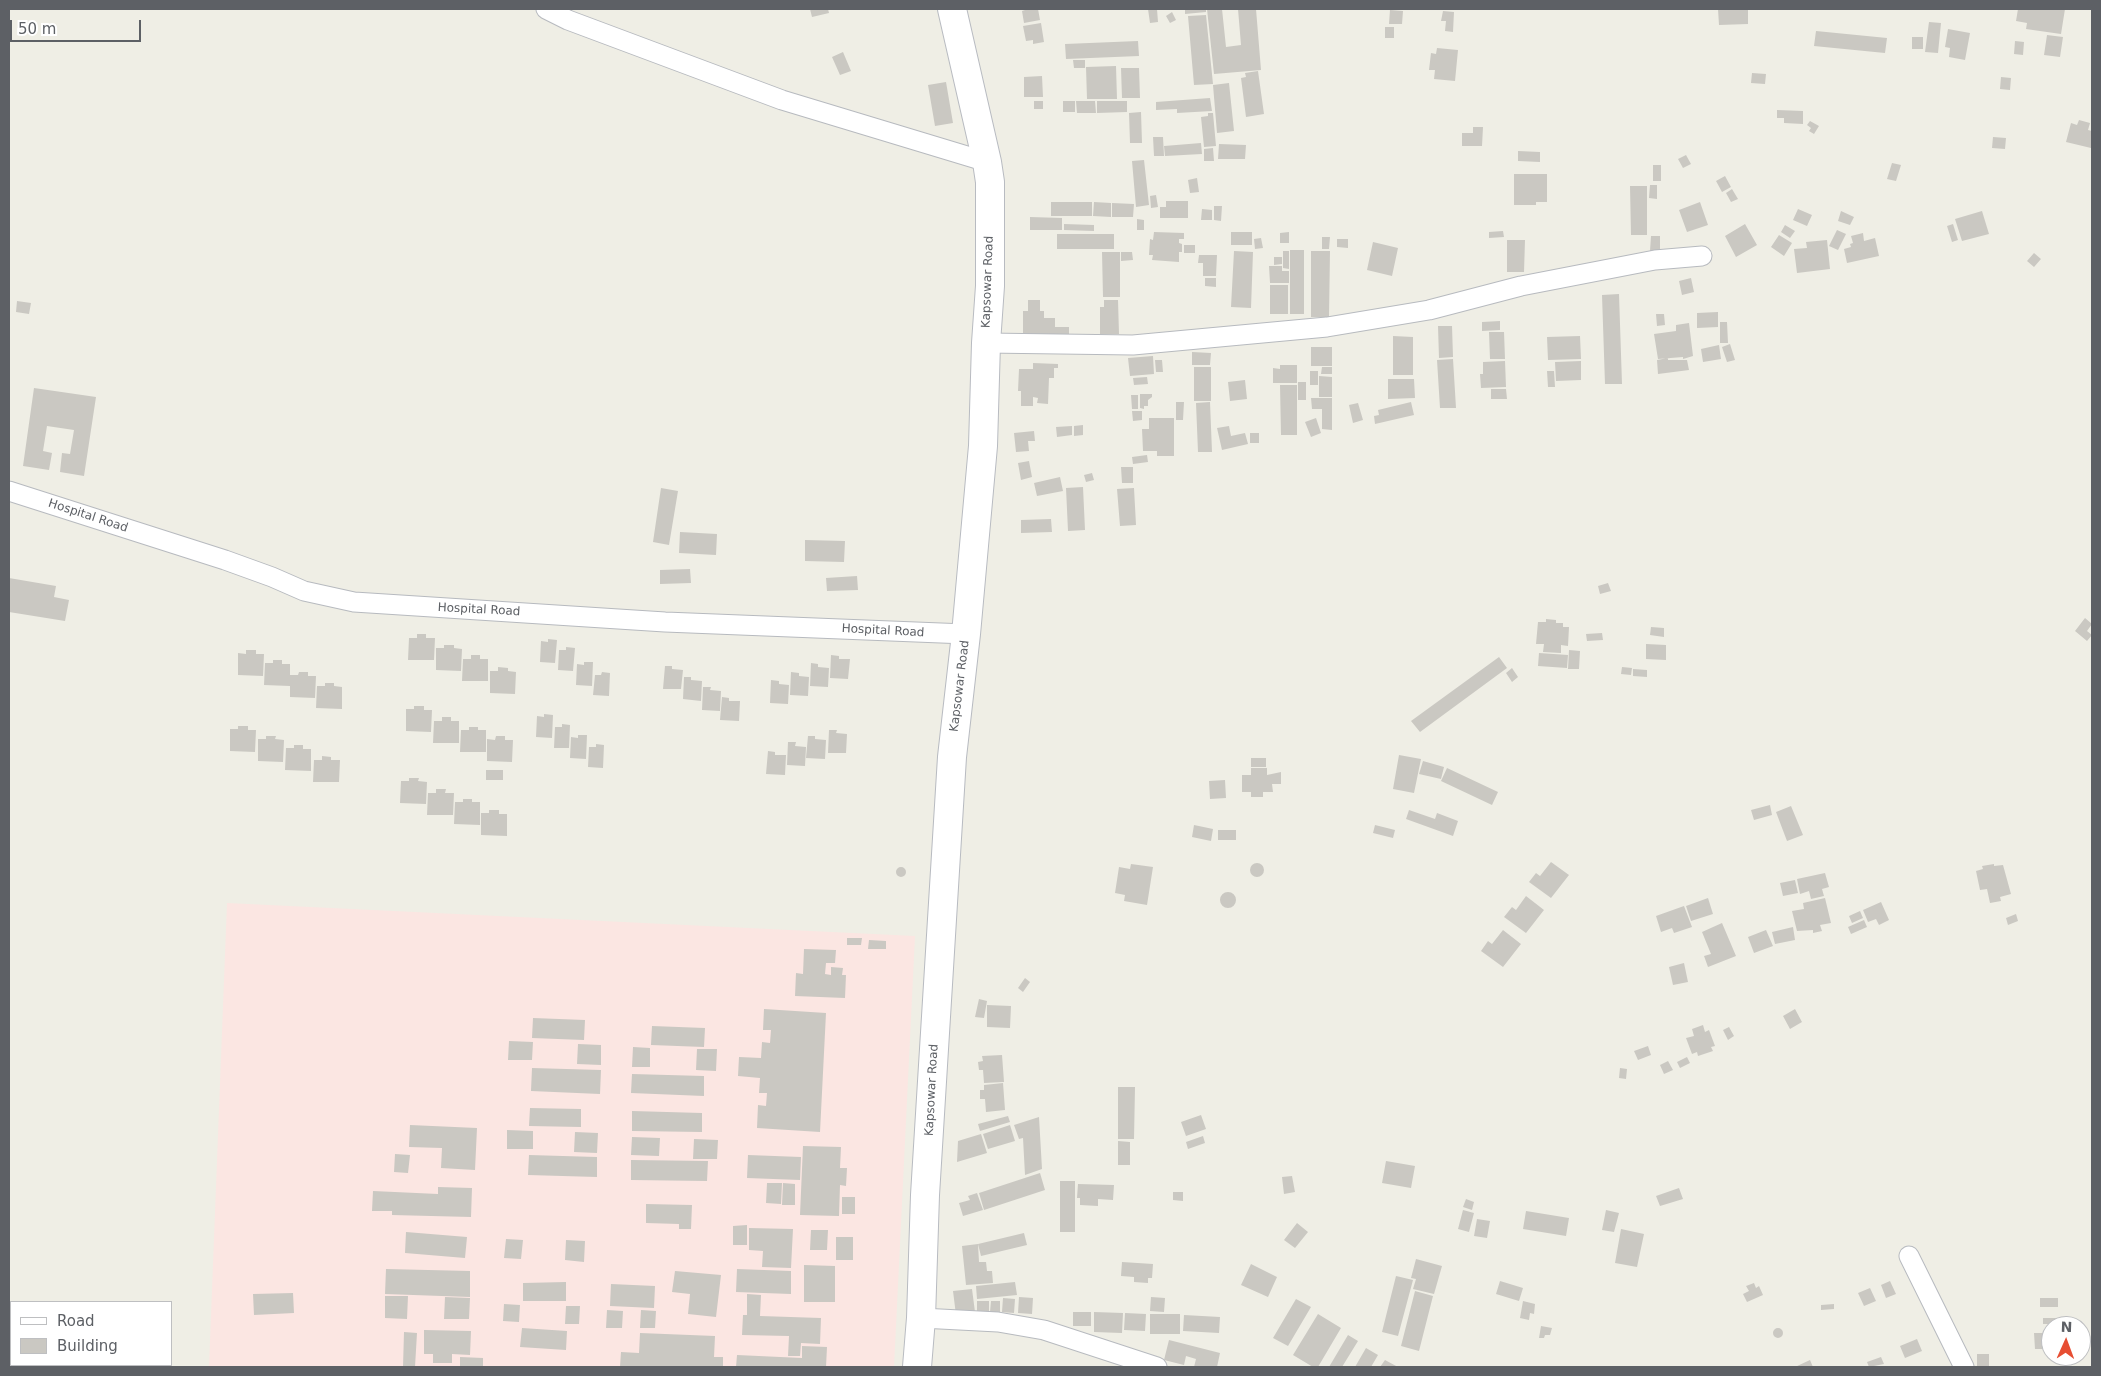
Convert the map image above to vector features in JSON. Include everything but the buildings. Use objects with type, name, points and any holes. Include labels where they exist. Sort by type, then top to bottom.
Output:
[{"type":"main road","name":"Kapsowar Road","points":[[917,1367],[921,1318],[925,1195],[951,766],[966,634],[983,446],[986,343],[990,286],[990,182],[952,9]]},
{"type":"street","points":[[546,9],[568,20],[782,100],[987,162]]},
{"type":"street","points":[[986,343],[1133,345],[1327,327],[1429,310],[1521,286],[1636,264],[1702,256]]},
{"type":"street","name":"Hospital Road","points":[[9,491],[225,560],[304,591],[354,602],[665,622],[966,634]]},
{"type":"street","points":[[1909,1256],[1964,1367]]},
{"type":"street","points":[[921,1318],[998,1322],[1044,1330],[1156,1367]]},
{"type":"shaded area","points":[[227,903],[915,936],[894,1367],[209,1367]]}]
